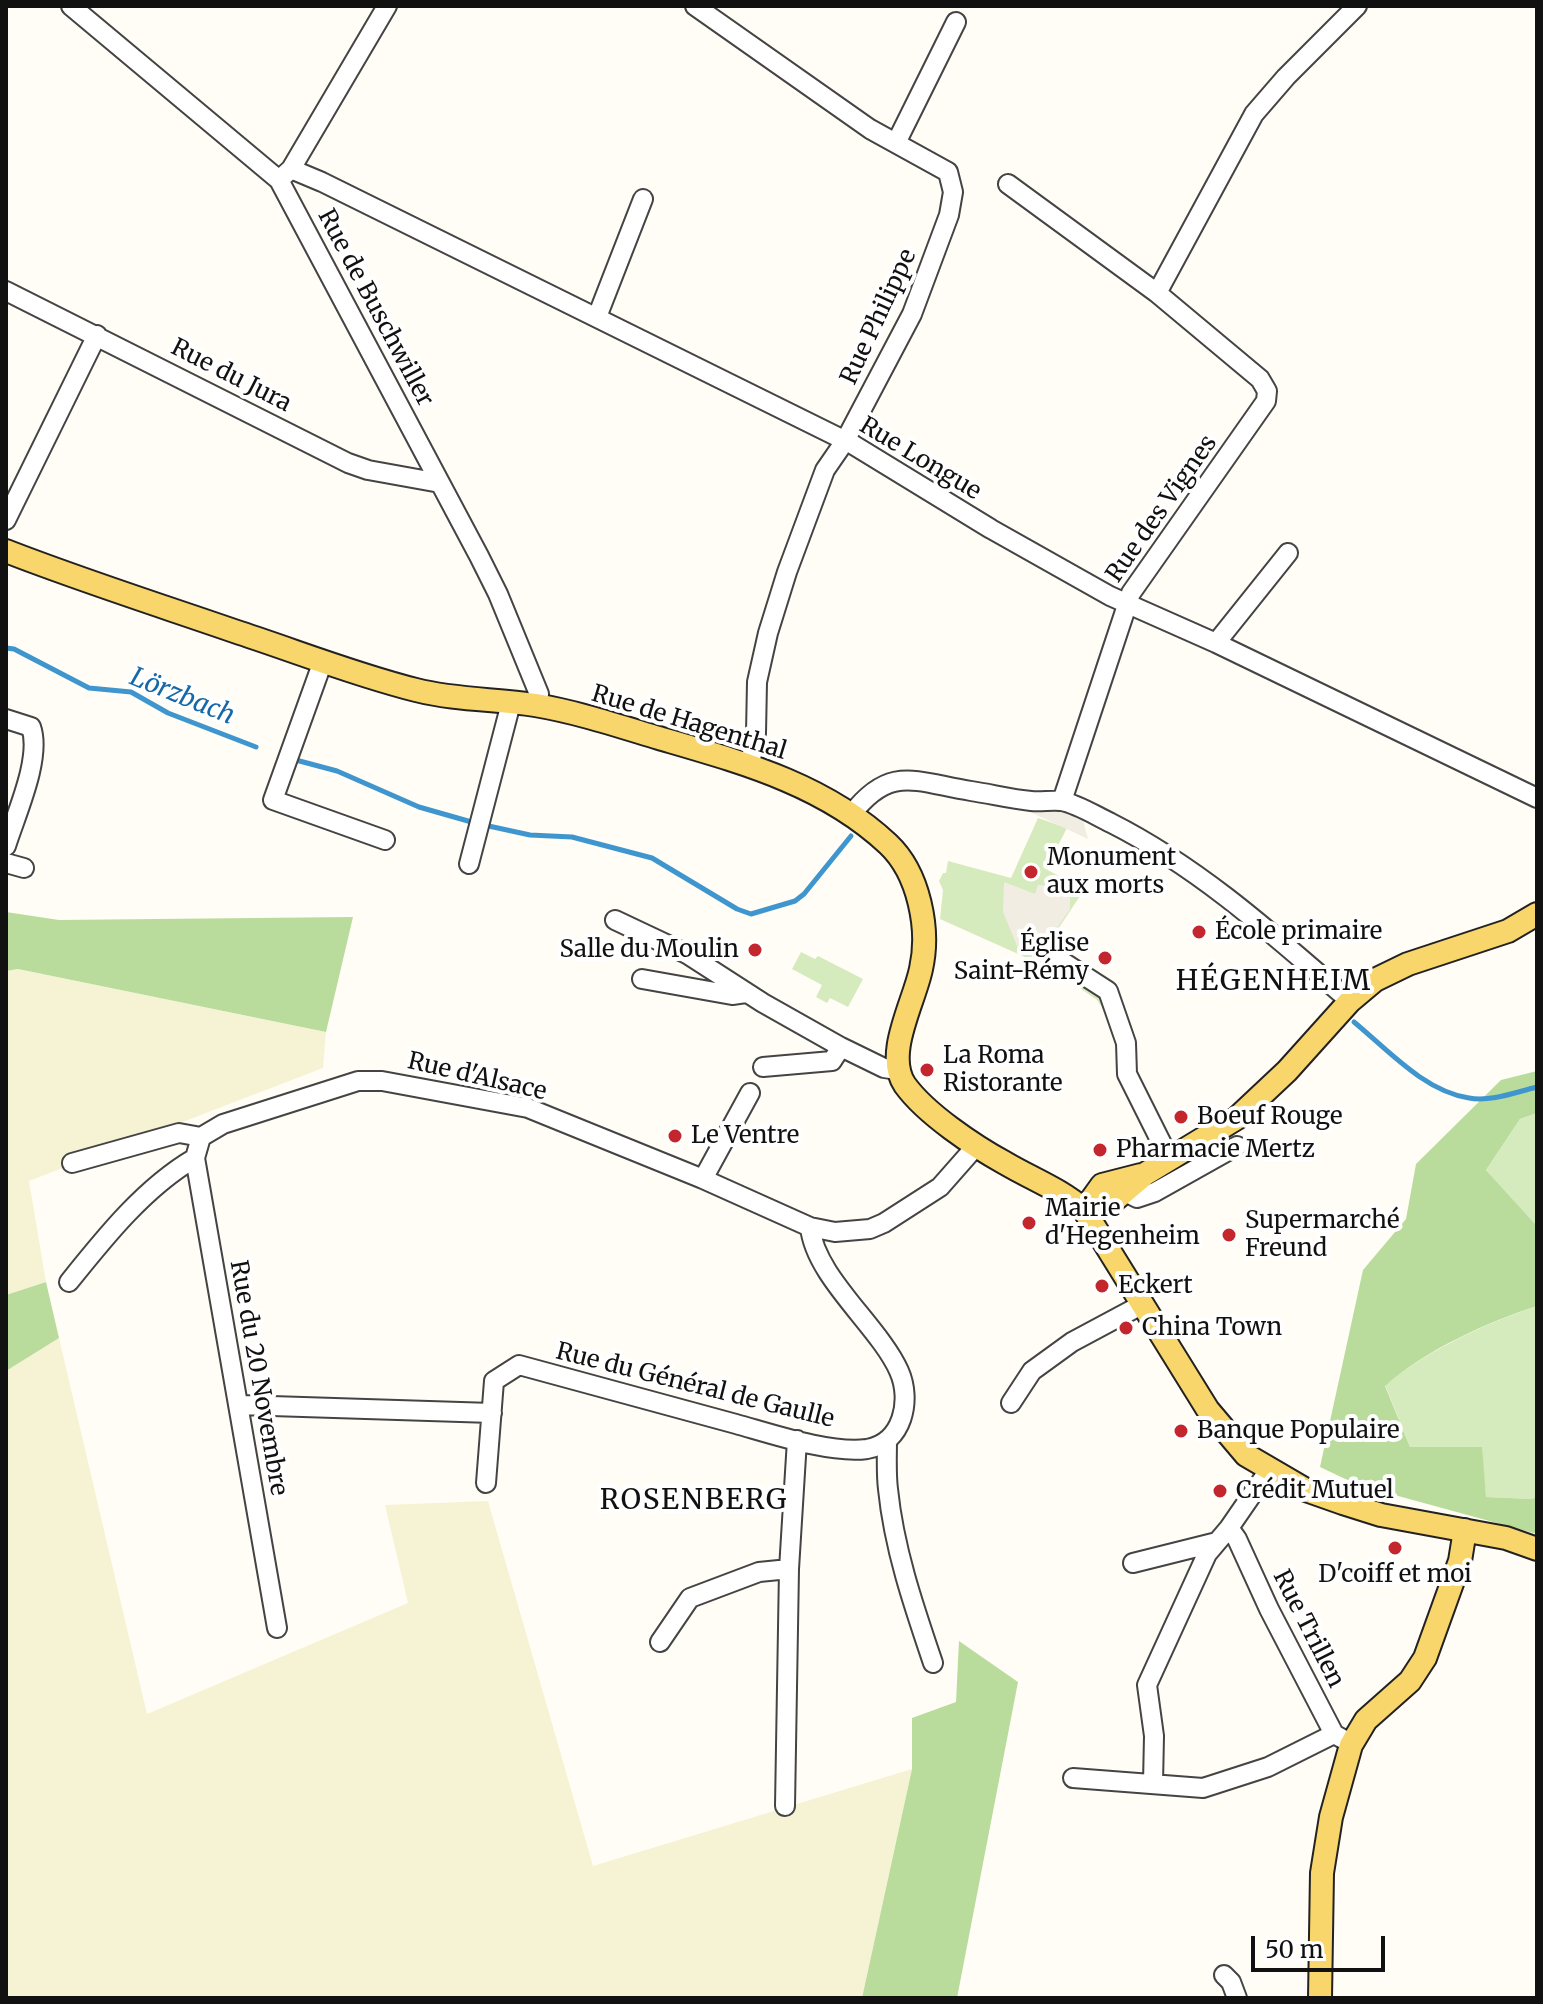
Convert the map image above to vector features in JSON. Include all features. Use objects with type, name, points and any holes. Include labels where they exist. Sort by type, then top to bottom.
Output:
[{"type":"main road","name":"Rue de Hagenthal","points":[[6,551],[380,680],[438,695],[538,706],[750,764],[796,783],[851,815],[889,844],[902,859],[915,885],[922,916],[922,966],[897,1052],[897,1070]]},
{"type":"main road","points":[[1084,1210],[1112,1202],[1145,1174],[1225,1126],[1256,1103],[1350,1001],[1375,980],[1408,964],[1508,931],[1537,914]]},
{"type":"main road","points":[[897,1070],[916,1097],[977,1145],[1002,1162],[1068,1196],[1084,1210],[1215,1420],[1246,1455],[1306,1490],[1381,1515],[1506,1538],[1537,1549]]},
{"type":"main road","points":[[1084,1210],[1102,1185],[1145,1174]]},
{"type":"main road","points":[[1320,1998],[1322,1873],[1342,1739],[1410,1681],[1425,1658],[1460,1561],[1465,1530]]},
{"type":"street","name":"Rue de Buschwiller","points":[[71,6],[285,175],[498,594],[539,694],[538,706]]},
{"type":"street","points":[[285,175],[387,6]]},
{"type":"street","name":"Rue Philippe","points":[[695,6],[870,129],[948,172],[953,192],[949,215],[912,314],[845,441],[825,470],[768,633],[757,682],[756,733],[750,764]]},
{"type":"street","points":[[1157,293],[1254,114],[1357,6]]},
{"type":"street","points":[[896,143],[956,22]]},
{"type":"street","name":"Rue Longue","points":[[285,175],[322,182],[597,317],[845,441],[991,529],[1126,604],[1216,643],[1537,798]]},
{"type":"street","name":"Rue des Vignes","points":[[1008,184],[1157,293],[1260,379],[1267,391],[1266,401],[1131,593],[1062,801]]},
{"type":"street","points":[[597,317],[643,199]]},
{"type":"street","name":"Rue du Jura","points":[[6,291],[348,463],[368,470],[440,483]]},
{"type":"street","points":[[6,520],[97,335]]},
{"type":"street","points":[[1216,643],[1288,553]]},
{"type":"street","points":[[323,661],[273,800],[385,840]]},
{"type":"street","points":[[469,864],[511,703]]},
{"type":"street","points":[[6,719],[31,727],[34,743],[32,761],[6,846]]},
{"type":"street","points":[[851,815],[872,791],[891,780],[1032,801],[1062,801],[1141,838],[1193,873],[1258,921],[1350,1001]]},
{"type":"street","points":[[615,920],[711,968],[746,993],[841,1047],[884,1068],[897,1070]]},
{"type":"street","points":[[1043,949],[1108,991],[1126,1043],[1127,1074],[1170,1160]]},
{"type":"street","points":[[642,979],[732,995],[746,993]]},
{"type":"street","points":[[763,1067],[832,1061],[841,1047]]},
{"type":"street","name":"Rue d'Alsace","points":[[72,1163],[179,1133],[201,1137],[223,1124],[358,1081],[382,1081],[528,1108],[703,1179],[810,1227],[835,1232],[870,1229],[884,1223],[940,1187],[977,1145]]},
{"type":"street","points":[[703,1179],[750,1093]]},
{"type":"street","name":"Rue du 20 Novembre","points":[[201,1137],[195,1158],[277,1628]]},
{"type":"street","points":[[1125,1192],[1137,1198],[1155,1192],[1237,1146]]},
{"type":"street","points":[[69,1282],[106,1235],[176,1169],[195,1158]]},
{"type":"street","points":[[810,1227],[816,1251],[899,1371],[905,1411],[898,1427],[887,1440],[891,1511],[910,1595],[933,1663]]},
{"type":"street","points":[[1011,1403],[1032,1371],[1072,1342],[1143,1304]]},
{"type":"street","name":"Rue du Général de Gaulle","points":[[486,1483],[494,1381],[519,1365],[797,1440],[855,1450],[872,1448],[887,1440]]},
{"type":"street","points":[[240,1405],[492,1413]]},
{"type":"street","points":[[785,1806],[789,1569],[797,1440]]},
{"type":"street","points":[[1153,1783],[1154,1736],[1147,1685],[1207,1554],[1269,1470]]},
{"type":"street","points":[[1133,1563],[1223,1535]]},
{"type":"street","name":"Rue Trillen","points":[[1223,1535],[1237,1539],[1269,1609],[1342,1739]]},
{"type":"street","points":[[660,1642],[690,1598],[759,1572],[789,1569]]},
{"type":"street","points":[[1073,1778],[1203,1788],[1342,1739]]},
{"type":"street","points":[[1224,1975],[1231,1982],[1237,1998]]},
{"type":"shaded area","points":[[1049,805],[1082,816],[1088,839],[1030,812],[1029,806]]},
{"type":"shaded area","points":[[1004,882],[1035,894],[1038,885],[1060,886],[1070,894],[1070,909],[1036,959],[1018,948],[1003,912]]},
{"type":"shaded area","points":[[18,969],[326,1032],[323,1068],[29,1181],[46,1282],[6,1295],[6,971]]},
{"type":"shaded area","points":[[59,1338],[147,1714],[408,1603],[385,1505],[488,1501],[593,1866],[912,1769],[862,1998],[6,1998],[6,1371]]},
{"type":"green space","points":[[1038,818],[1067,828],[1046,869],[1084,890],[1040,956],[1104,993],[1106,1013],[1097,1000],[1057,969],[940,919],[943,890],[939,881],[946,873],[948,861],[1011,878]]},
{"type":"green space","points":[[6,912],[59,920],[353,917],[326,1032],[18,969],[6,971]]},
{"type":"green space","points":[[801,952],[815,959],[818,956],[863,979],[848,1007],[830,998],[827,1003],[816,997],[822,985],[792,969]]},
{"type":"green space","points":[[1537,1071],[1537,1113],[1520,1119],[1486,1170],[1537,1226],[1537,1306],[1457,1339],[1418,1361],[1385,1386],[1410,1447],[1482,1447],[1486,1497],[1532,1499],[1537,1496],[1537,1534],[1358,1485],[1320,1467],[1363,1270],[1406,1219],[1416,1164],[1501,1080]]},
{"type":"green space","points":[[1537,1113],[1537,1226],[1486,1170],[1520,1119]]},
{"type":"green space","points":[[46,1282],[59,1338],[6,1371],[6,1295]]},
{"type":"green space","points":[[1537,1306],[1537,1496],[1532,1499],[1486,1497],[1481,1447],[1410,1447],[1385,1385],[1419,1360],[1457,1339]]},
{"type":"green space","points":[[959,1641],[1018,1682],[957,1998],[862,1998],[912,1769],[912,1718],[956,1702]]},
{"type":"waterway","name":"Lörzbach","points":[[6,648],[14,649],[89,688],[131,692],[168,713],[256,747]]},
{"type":"waterway","points":[[292,759],[337,771],[419,807],[475,823]]},
{"type":"waterway","points":[[484,825],[530,835],[572,837],[652,858],[737,909],[751,914],[795,901],[804,894],[851,836]]},
{"type":"waterway","points":[[1354,1022],[1407,1068],[1453,1094],[1486,1099],[1537,1087]]},
{"type":"place","name":"Monument aux morts","points":[[1031,872]]},
{"type":"place","name":"École primaire","points":[[1199,932]]},
{"type":"place","name":"Salle du Moulin","points":[[755,950]]},
{"type":"place","name":"Église Saint-Rémy","points":[[1105,958]]},
{"type":"place","name":"La Roma Ristorante","points":[[927,1070]]},
{"type":"place","name":"Boeuf Rouge","points":[[1181,1117]]},
{"type":"place","name":"Le Ventre","points":[[675,1136]]},
{"type":"place","name":"Pharmacie Mertz","points":[[1100,1150]]},
{"type":"place","name":"Mairie d'Hegenheim","points":[[1029,1223]]},
{"type":"place","name":"Supermarché Freund","points":[[1229,1235]]},
{"type":"place","name":"Eckert","points":[[1102,1286]]},
{"type":"place","name":"China Town","points":[[1126,1328]]},
{"type":"place","name":"Banque Populaire","points":[[1181,1431]]},
{"type":"place","name":"Crédit Mutuel","points":[[1220,1491]]},
{"type":"place","name":"D'coiff et moi","points":[[1395,1548]]},
{"type":"district","name":"HÉGENHEIM","points":[[1274,982]]},
{"type":"district","name":"ROSENBERG","points":[[694,1501]]}]
